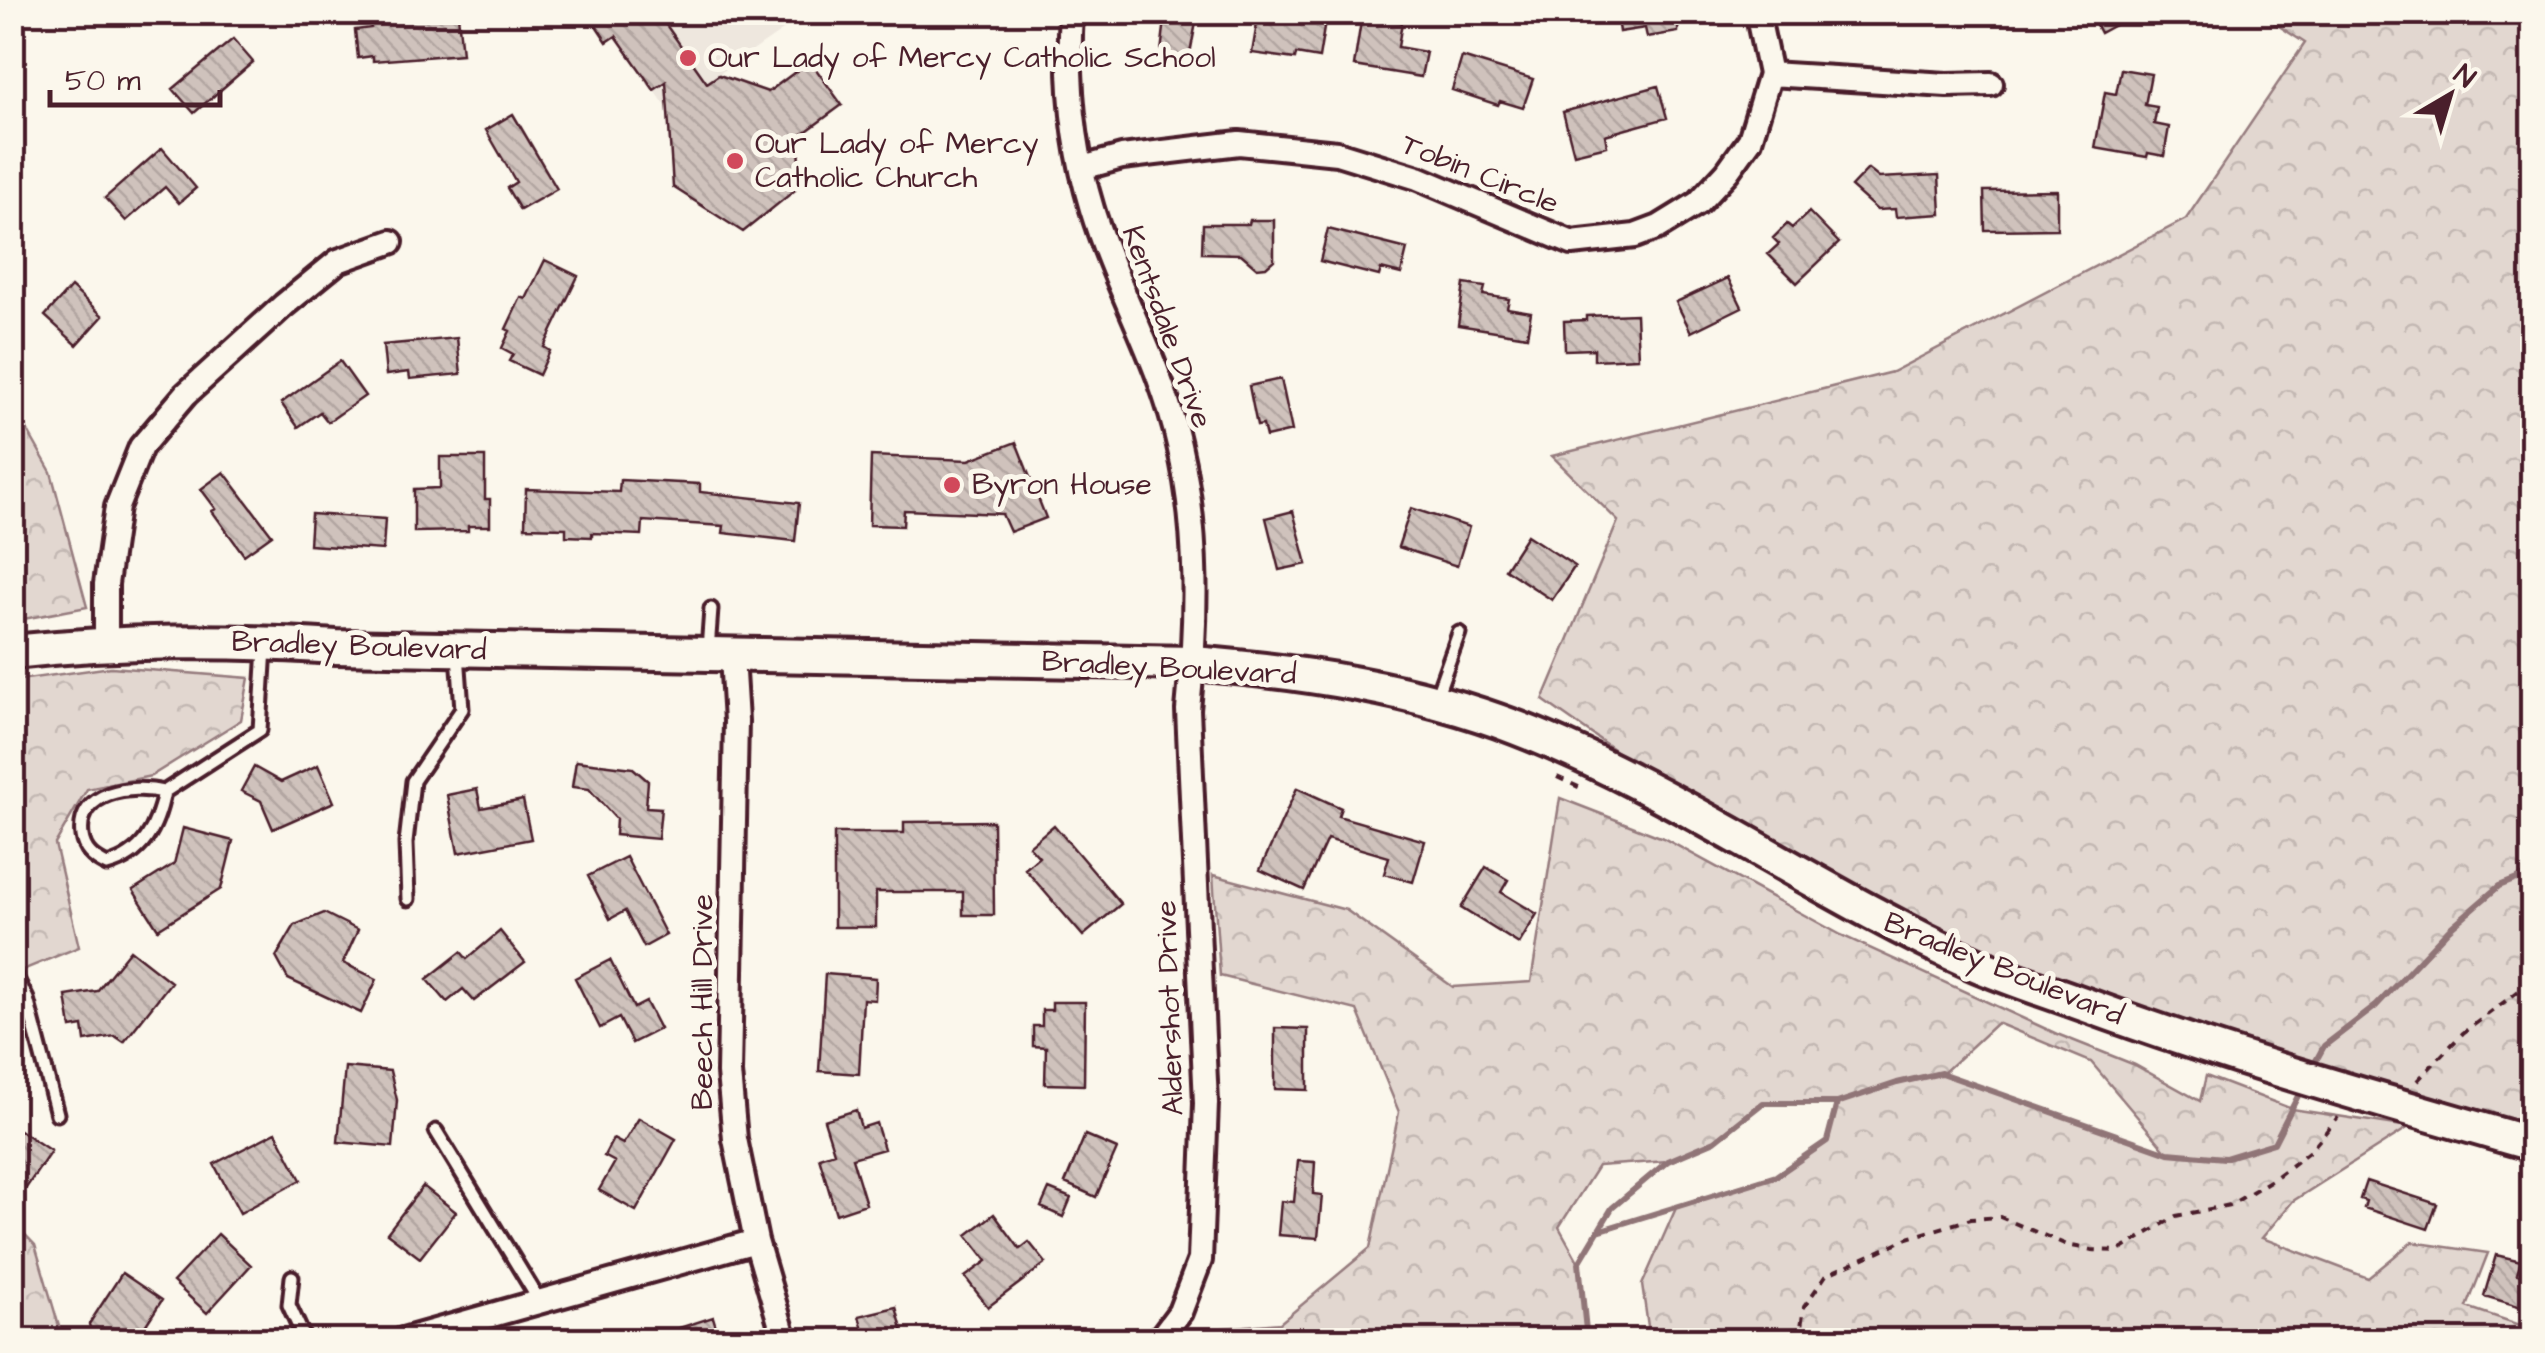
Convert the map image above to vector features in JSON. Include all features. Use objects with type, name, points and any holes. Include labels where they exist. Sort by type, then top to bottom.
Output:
[{"type":"main road","name":"Bradley Boulevard","points":[[12,652],[106,642],[266,643],[720,656],[1193,663],[1268,669],[1400,691],[1516,728],[1630,780],[1879,919],[1977,964],[2194,1045],[2532,1144]]},
{"type":"street","name":"Kentsdale Drive","points":[[1071,12],[1071,81],[1082,168],[1092,211],[1163,387],[1180,446],[1195,554],[1193,663]]},
{"type":"street","name":"Tobin Circle","points":[[1082,168],[1122,157],[1239,143],[1337,153],[1418,178],[1572,244],[1635,236],[1659,227],[1698,203],[1728,172],[1750,140],[1770,74],[1757,12]]},
{"type":"street","points":[[1770,74],[1991,84]]},
{"type":"street","points":[[106,642],[106,584],[117,508],[141,448],[186,394],[284,305],[338,261],[392,242]]},
{"type":"street","name":"Beech Hill Drive","points":[[720,656],[736,721],[729,1073],[736,1139],[756,1240],[785,1340]]},
{"type":"street","name":"Aldershot Drive","points":[[1160,1340],[1180,1312],[1200,1260],[1206,1104],[1188,710],[1193,663]]},
{"type":"street","points":[[403,1340],[756,1240]]},
{"type":"lane","points":[[711,610],[720,656]]},
{"type":"lane","points":[[1434,702],[1459,633]]},
{"type":"lane","points":[[164,792],[149,836],[126,860],[107,865],[85,848],[81,832],[84,813],[97,800],[130,790],[164,792],[260,730],[266,643]]},
{"type":"lane","points":[[408,899],[406,843],[414,780],[462,708],[458,650]]},
{"type":"lane","points":[[12,970],[28,1000],[51,1081],[56,1114]]},
{"type":"lane","points":[[436,1131],[540,1302]]},
{"type":"lane","points":[[292,1277],[289,1305],[305,1340]]},
{"type":"path","points":[[2410,1089],[2463,1033],[2532,981]]},
{"type":"path","points":[[1799,1340],[1804,1307],[1826,1275],[1908,1238],[1971,1219],[2000,1217],[2067,1245],[2120,1251],[2176,1216],[2230,1205],[2275,1178],[2310,1150],[2333,1120]]},
{"type":"shaded area","name":"Our Lady of Mercy Catholic School","points":[[587,13],[808,13],[668,109],[616,36],[607,42]]},
{"type":"green space","points":[[2259,13],[2532,13],[2532,1134],[2194,1045],[1763,854],[1543,700],[1618,521],[1552,456],[1892,372],[2186,219],[2305,43]]},
{"type":"green space","points":[[12,403],[51,472],[87,607],[13,621]]},
{"type":"green space","points":[[111,667],[249,678],[241,720],[151,776],[87,789],[55,844],[79,947],[13,974],[12,681]]},
{"type":"green space","points":[[1560,798],[1663,838],[1841,935],[2057,1034],[2135,1065],[2200,1101],[2206,1076],[2292,1109],[2409,1127],[2293,1201],[2262,1238],[2368,1278],[2412,1242],[2488,1253],[2467,1307],[2532,1329],[2532,1340],[1650,1340],[1642,1285],[1676,1208],[1776,1176],[1827,1141],[1836,1103],[1763,1103],[1715,1141],[1668,1161],[1598,1166],[1559,1227],[1579,1263],[1587,1340],[1234,1340],[1211,1329],[1280,1323],[1370,1248],[1399,1112],[1357,1010],[1220,976],[1213,875],[1346,910],[1453,987],[1531,982]],"holes":[[[1997,1023],[2091,1062],[2167,1152],[1942,1074]]]},
{"type":"green space","points":[[12,1221],[35,1245],[63,1340],[13,1340]]},
{"type":"building","name":"Our Lady of Mercy Catholic Church","points":[[587,12],[657,12],[707,83],[719,75],[768,92],[810,61],[842,105],[800,136],[799,187],[743,232],[673,187],[666,82],[654,90],[616,36],[607,42]]},
{"type":"building","points":[[1166,12],[1198,12],[1188,64],[1160,60]]},
{"type":"building","points":[[1259,12],[1325,22],[1319,58],[1252,53]]},
{"type":"building","points":[[1616,12],[1679,12],[1678,32],[1647,37],[1645,28],[1619,32]]},
{"type":"building","points":[[2089,12],[2139,12],[2100,33]]},
{"type":"building","points":[[458,15],[462,54],[373,61],[373,56],[358,58],[355,30],[371,28],[370,24]]},
{"type":"building","points":[[1362,15],[1402,22],[1398,47],[1426,52],[1421,77],[1354,66]]},
{"type":"building","points":[[233,39],[253,62],[194,113],[173,89]]},
{"type":"building","points":[[1462,57],[1533,79],[1523,108],[1500,101],[1498,105],[1452,90]]},
{"type":"building","points":[[2121,69],[2151,74],[2145,105],[2157,107],[2154,124],[2169,127],[2164,156],[2095,148],[2105,92],[2116,94]]},
{"type":"building","points":[[1658,86],[1667,118],[1605,135],[1607,146],[1574,154],[1563,112]]},
{"type":"building","points":[[513,114],[557,189],[520,210],[507,188],[516,182],[486,130]]},
{"type":"building","points":[[162,148],[196,188],[179,203],[165,187],[126,221],[105,198]]},
{"type":"building","points":[[1868,169],[1879,178],[1939,175],[1941,214],[1896,217],[1895,209],[1877,210],[1851,187]]},
{"type":"building","points":[[2057,190],[2057,229],[1985,230],[1984,191]]},
{"type":"building","points":[[1809,212],[1839,243],[1797,283],[1768,254],[1779,244],[1773,238],[1787,224],[1792,228]]},
{"type":"building","points":[[1250,220],[1274,220],[1274,260],[1266,267],[1257,268],[1241,254],[1202,253],[1203,224],[1249,224]]},
{"type":"building","points":[[1328,229],[1407,249],[1401,274],[1381,269],[1379,276],[1320,261]]},
{"type":"building","points":[[545,260],[578,276],[544,347],[550,351],[539,375],[509,361],[513,354],[502,348],[521,297],[526,299]]},
{"type":"building","points":[[1728,278],[1742,307],[1691,332],[1676,302]]},
{"type":"building","points":[[1464,284],[1485,287],[1483,295],[1509,299],[1507,308],[1531,312],[1527,336],[1458,325]]},
{"type":"building","points":[[71,287],[103,316],[77,345],[45,316]]},
{"type":"building","points":[[1636,314],[1638,358],[1594,360],[1594,349],[1565,350],[1564,321]]},
{"type":"building","points":[[457,338],[461,374],[410,379],[409,372],[386,375],[383,345]]},
{"type":"building","points":[[340,361],[365,396],[328,422],[320,412],[298,427],[281,403]]},
{"type":"building","points":[[1281,379],[1292,431],[1266,437],[1263,425],[1257,426],[1249,386]]},
{"type":"building","name":"Byron House","points":[[1016,442],[1046,518],[1010,532],[1002,514],[904,510],[903,526],[869,525],[871,456],[969,460]]},
{"type":"building","points":[[440,457],[485,457],[485,499],[490,499],[490,526],[468,526],[468,531],[414,532],[414,489],[440,488]]},
{"type":"building","points":[[224,472],[272,535],[244,555],[201,489]]},
{"type":"building","points":[[620,480],[700,484],[700,492],[799,503],[795,541],[723,533],[724,526],[643,521],[642,535],[566,536],[566,528],[525,527],[526,489],[619,492]]},
{"type":"building","points":[[1411,508],[1469,527],[1457,566],[1398,547]]},
{"type":"building","points":[[1293,511],[1307,564],[1279,570],[1266,518]]},
{"type":"building","points":[[311,514],[385,519],[383,550],[309,545]]},
{"type":"building","points":[[1527,535],[1575,566],[1552,600],[1505,569]]},
{"type":"building","points":[[576,761],[633,768],[648,781],[646,807],[661,808],[658,839],[615,835],[616,819],[589,789],[572,787]]},
{"type":"building","points":[[318,765],[334,802],[273,829],[261,801],[241,791],[254,767],[281,782]]},
{"type":"building","points":[[1297,788],[1341,808],[1338,816],[1425,841],[1413,882],[1384,874],[1389,857],[1327,839],[1304,890],[1260,870]]},
{"type":"building","points":[[477,789],[481,808],[523,800],[531,839],[458,853],[447,795]]},
{"type":"building","points":[[993,821],[994,915],[963,915],[963,892],[876,892],[876,927],[834,927],[834,833],[904,833],[904,822]]},
{"type":"building","points":[[1054,825],[1121,904],[1083,936],[1025,869],[1039,857],[1029,846]]},
{"type":"building","points":[[183,828],[233,841],[221,889],[158,929],[133,890],[174,864]]},
{"type":"building","points":[[626,857],[666,935],[644,947],[625,911],[610,919],[588,876]]},
{"type":"building","points":[[1486,867],[1508,880],[1501,892],[1537,914],[1519,944],[1461,908]]},
{"type":"building","points":[[324,913],[358,930],[343,963],[377,979],[361,1013],[288,979],[276,957],[295,925]]},
{"type":"building","points":[[500,931],[525,962],[474,1001],[463,989],[447,1002],[427,979],[461,952],[467,959]]},
{"type":"building","points":[[130,950],[171,982],[124,1042],[115,1036],[85,1041],[83,1026],[71,1028],[66,996],[97,991]]},
{"type":"building","points":[[610,960],[634,1008],[646,1002],[660,1029],[632,1043],[619,1018],[600,1028],[575,978]]},
{"type":"building","points":[[825,974],[876,978],[875,1000],[863,999],[859,1074],[819,1071]]},
{"type":"building","points":[[1052,1002],[1085,1002],[1084,1085],[1045,1084],[1046,1047],[1033,1046],[1033,1026],[1042,1026],[1042,1010],[1052,1010]]},
{"type":"building","points":[[1275,1028],[1308,1029],[1308,1090],[1275,1089]]},
{"type":"building","points":[[345,1067],[390,1071],[397,1100],[393,1147],[338,1142]]},
{"type":"building","points":[[856,1110],[861,1128],[876,1123],[884,1149],[852,1158],[866,1204],[836,1214],[819,1157],[834,1152],[824,1120]]},
{"type":"building","points":[[639,1118],[676,1139],[636,1211],[599,1190],[615,1162],[604,1156],[613,1139],[623,1144]]},
{"type":"building","points":[[12,1125],[51,1151],[26,1188],[12,1180]]},
{"type":"building","points":[[276,1132],[301,1180],[240,1213],[214,1164]]},
{"type":"building","points":[[1085,1135],[1117,1149],[1096,1197],[1065,1183]]},
{"type":"building","points":[[1298,1161],[1315,1162],[1313,1194],[1322,1195],[1318,1238],[1278,1235],[1281,1201],[1294,1202]]},
{"type":"building","points":[[2366,1181],[2437,1204],[2428,1229],[2364,1208],[2366,1201],[2360,1199]]},
{"type":"building","points":[[423,1186],[456,1212],[420,1258],[387,1233]]},
{"type":"building","points":[[1049,1189],[1071,1198],[1063,1217],[1041,1207]]},
{"type":"building","points":[[994,1214],[1020,1249],[1029,1242],[1046,1263],[988,1307],[965,1277],[987,1261],[967,1235]]},
{"type":"building","points":[[218,1234],[251,1265],[207,1313],[173,1282]]},
{"type":"building","points":[[2496,1255],[2521,1261],[2517,1274],[2532,1278],[2532,1310],[2484,1296]]},
{"type":"building","points":[[122,1273],[162,1300],[136,1340],[93,1340],[89,1324]]},
{"type":"building","points":[[896,1307],[905,1340],[866,1340],[859,1316]]},
{"type":"building","points":[[713,1317],[720,1340],[652,1340],[651,1337]]},
{"type":"waterway","points":[[2312,1068],[2324,1046],[2376,1006],[2449,929],[2499,886],[2532,873]]},
{"type":"waterway","points":[[1587,1340],[1579,1263],[1612,1208],[1668,1161],[1715,1141],[1763,1103],[1837,1103],[1941,1073],[2168,1153],[2225,1158],[2274,1143],[2302,1088]]},
{"type":"waterway","points":[[1598,1231],[1776,1176],[1827,1141],[1837,1103]]},
{"type":"place","name":"Our Lady of Mercy Catholic School","points":[[688,58]]},
{"type":"place","name":"Our Lady of Mercy Catholic Church","points":[[735,161]]},
{"type":"place","name":"Byron House","points":[[952,485]]}]
